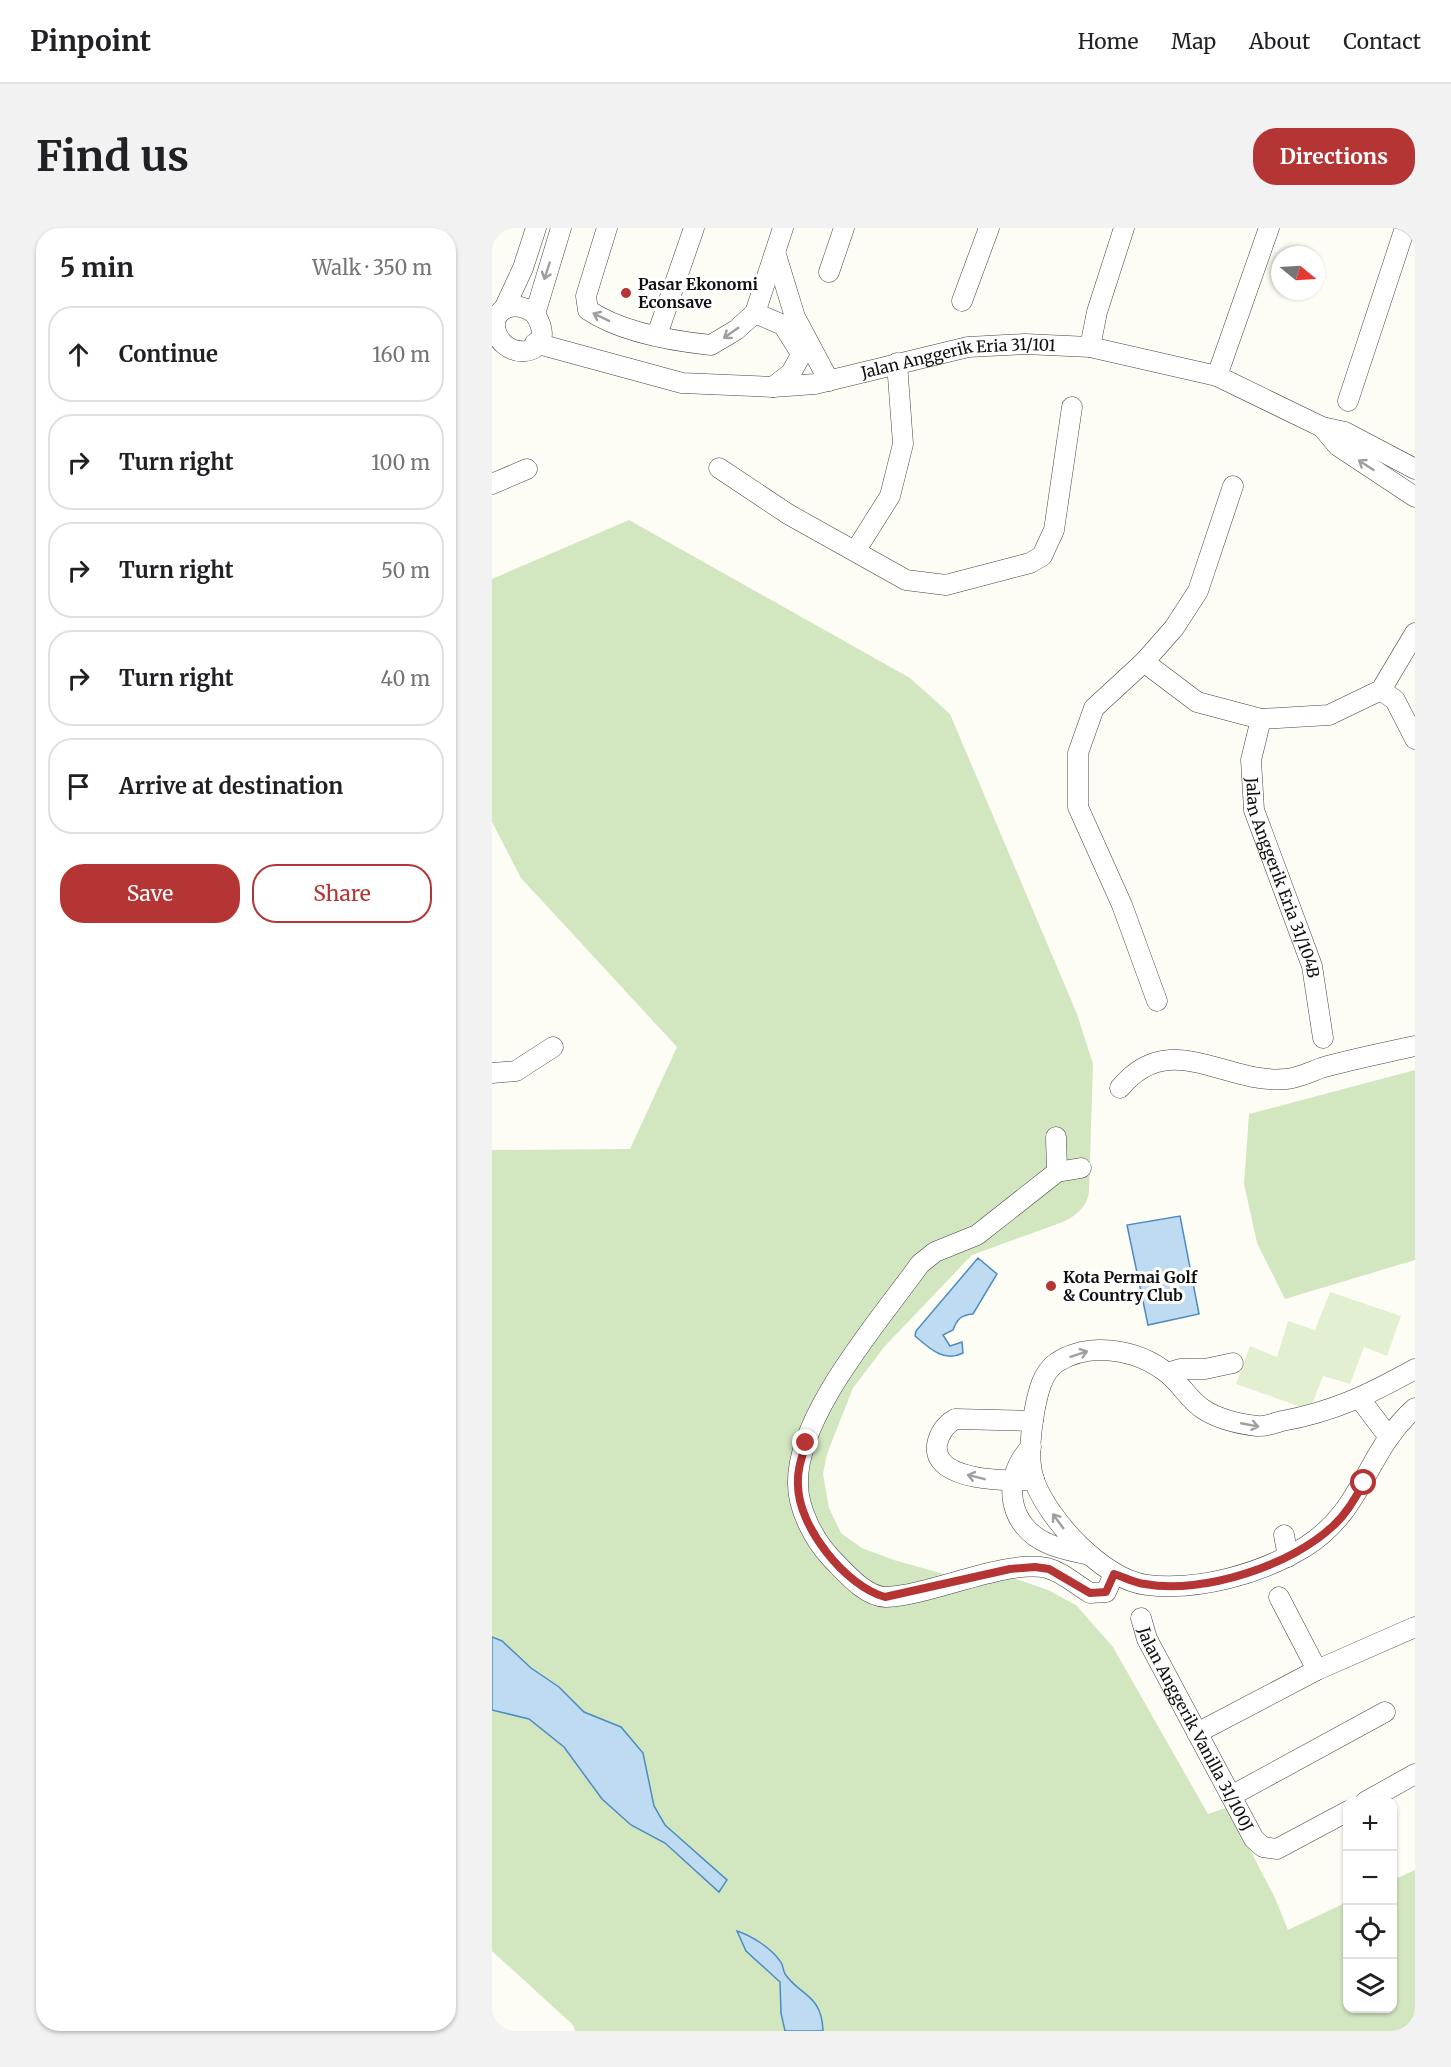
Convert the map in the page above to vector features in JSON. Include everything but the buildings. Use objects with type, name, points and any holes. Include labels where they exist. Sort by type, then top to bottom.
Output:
[{"type":"street","points":[[536,228],[523,268],[504,309],[492,328],[500,355],[523,352],[537,328],[561,228]]},
{"type":"street","points":[[607,228],[585,296],[588,310],[603,320],[657,335],[711,345],[736,330],[755,313],[783,228]]},
{"type":"street","points":[[657,335],[694,228]]},
{"type":"street","points":[[829,272],[844,228]]},
{"type":"street","points":[[962,301],[988,228]]},
{"type":"street","points":[[1090,347],[1098,312],[1124,228]]},
{"type":"street","points":[[1217,376],[1269,228]]},
{"type":"street","points":[[1348,401],[1405,228]]},
{"type":"street","points":[[776,255],[795,317],[822,383]]},
{"type":"street","points":[[504,309],[520,306],[537,328]]},
{"type":"street","points":[[755,313],[783,326],[822,383]]},
{"type":"street","name":"Jalan Anggerik Eria 31/101","points":[[537,328],[586,358],[682,383],[773,387],[822,383],[968,347],[1025,344],[1090,347],[1217,376],[1322,426],[1345,432],[1415,470]]},
{"type":"street","points":[[773,387],[791,373],[801,355]]},
{"type":"street","points":[[856,550],[890,496],[903,444],[897,363]]},
{"type":"street","points":[[719,468],[788,514],[906,580],[946,585],[1030,563],[1042,556],[1054,530],[1072,407]]},
{"type":"street","name":"Jalan Anggerik Eria 31/101","points":[[1322,426],[1338,446],[1415,497]]},
{"type":"street","points":[[492,484],[527,469]]},
{"type":"street","points":[[1157,1001],[1122,904],[1078,807],[1078,753],[1094,708],[1144,662],[1174,628],[1198,591],[1233,486]]},
{"type":"street","points":[[1144,662],[1197,702],[1261,719],[1329,715],[1381,690],[1415,633]]},
{"type":"street","points":[[1381,690],[1395,700],[1415,740]]},
{"type":"street","name":"Jalan Anggerik Eria 31/104B","points":[[1261,719],[1251,760],[1254,810],[1312,966],[1323,1038]]},
{"type":"street","points":[[1120,1088],[1142,1067],[1165,1059],[1206,1064],[1262,1080],[1289,1079],[1415,1046]]},
{"type":"street","points":[[492,1073],[516,1071],[553,1047]]},
{"type":"street","points":[[1056,1137],[1057,1172]]},
{"type":"street","points":[[1081,1168],[1057,1172],[977,1235],[935,1252],[920,1264],[846,1366],[822,1406],[799,1465],[799,1499],[806,1519],[828,1554],[867,1590],[885,1597],[1010,1569],[1035,1567],[1049,1569],[1090,1593],[1097,1593],[1106,1592],[1114,1574]]},
{"type":"street","points":[[1415,1369],[1360,1400],[1313,1416],[1260,1427],[1229,1420],[1205,1411],[1167,1373],[1137,1358],[1112,1350],[1089,1350],[1055,1363],[1041,1383],[1032,1421],[1031,1447],[1034,1479],[1063,1528],[1114,1574],[1144,1584],[1184,1585],[1241,1574],[1288,1557],[1334,1525],[1351,1504],[1388,1436],[1415,1408]]},
{"type":"street","points":[[1167,1373],[1180,1369],[1205,1369],[1233,1363]]},
{"type":"street","points":[[1360,1400],[1388,1436]]},
{"type":"street","points":[[1032,1421],[955,1419],[947,1423],[939,1437],[937,1454],[946,1464],[967,1476],[1011,1482],[1034,1479]]},
{"type":"street","points":[[1031,1447],[1021,1457],[1011,1482],[1014,1507],[1025,1528],[1048,1544],[1093,1556]]},
{"type":"street","points":[[1284,1535],[1288,1557]]},
{"type":"street","points":[[1279,1598],[1317,1670]]},
{"type":"street","name":"Jalan Anggerik Vanilla 31/100J","points":[[1141,1618],[1147,1639],[1254,1839],[1263,1847],[1277,1849],[1343,1813]]},
{"type":"street","points":[[1197,1733],[1317,1670],[1415,1627]]},
{"type":"street","points":[[1231,1796],[1385,1712]]},
{"type":"street","points":[[1374,1797],[1415,1774]]},
{"type":"green space","points":[[629,520],[910,678],[950,714],[1077,1014],[1093,1064],[1089,1191],[1084,1206],[1077,1214],[1063,1222],[972,1255],[885,1346],[853,1388],[827,1454],[823,1474],[829,1508],[841,1533],[862,1548],[894,1560],[962,1579],[1001,1575],[1048,1590],[1076,1605],[1113,1647],[1208,1814],[1228,1807],[1275,1898],[1288,1930],[1343,1904],[1343,2013],[1397,2013],[1397,1878],[1415,1870],[1415,2031],[575,2031],[573,2025],[492,1951],[492,1150],[630,1149],[677,1047],[521,878],[492,822],[492,579]]},
{"type":"green space","points":[[1415,1070],[1415,1260],[1285,1299],[1257,1243],[1244,1184],[1249,1114]]},
{"type":"green space","points":[[1330,1292],[1401,1316],[1387,1356],[1364,1347],[1350,1384],[1323,1376],[1310,1410],[1236,1384],[1250,1346],[1277,1357],[1288,1321],[1315,1330]]},
{"type":"water","points":[[1180,1216],[1199,1314],[1148,1325],[1127,1225]]},
{"type":"water","points":[[978,1258],[997,1274],[973,1314],[960,1318],[953,1330],[943,1335],[950,1346],[962,1342],[963,1353],[949,1356],[937,1353],[915,1336],[916,1331]]},
{"type":"water","points":[[492,1637],[502,1641],[531,1668],[559,1687],[584,1712],[621,1727],[643,1753],[654,1806],[665,1825],[727,1880],[719,1892],[665,1843],[631,1825],[602,1799],[564,1747],[529,1719],[492,1710]]},
{"type":"water","points":[[737,1931],[761,1943],[776,1956],[785,1974],[819,2010],[823,2031],[785,2031],[781,2013],[780,1982],[746,1951]]},
{"type":"place","name":"Pasar Ekonomi Econsave","points":[[626,293]]},
{"type":"place","name":"Kota Permai Golf & Country Club","points":[[1051,1286]]},
{"type":"route","points":[[806,1443],[799,1465],[798,1484],[799,1499],[806,1519],[828,1554],[851,1578],[867,1590],[885,1597],[1010,1569],[1035,1567],[1049,1569],[1090,1593],[1106,1592],[1114,1574],[1144,1584],[1173,1586],[1206,1583],[1241,1574],[1288,1557],[1308,1545],[1334,1525],[1364,1483]]}]
